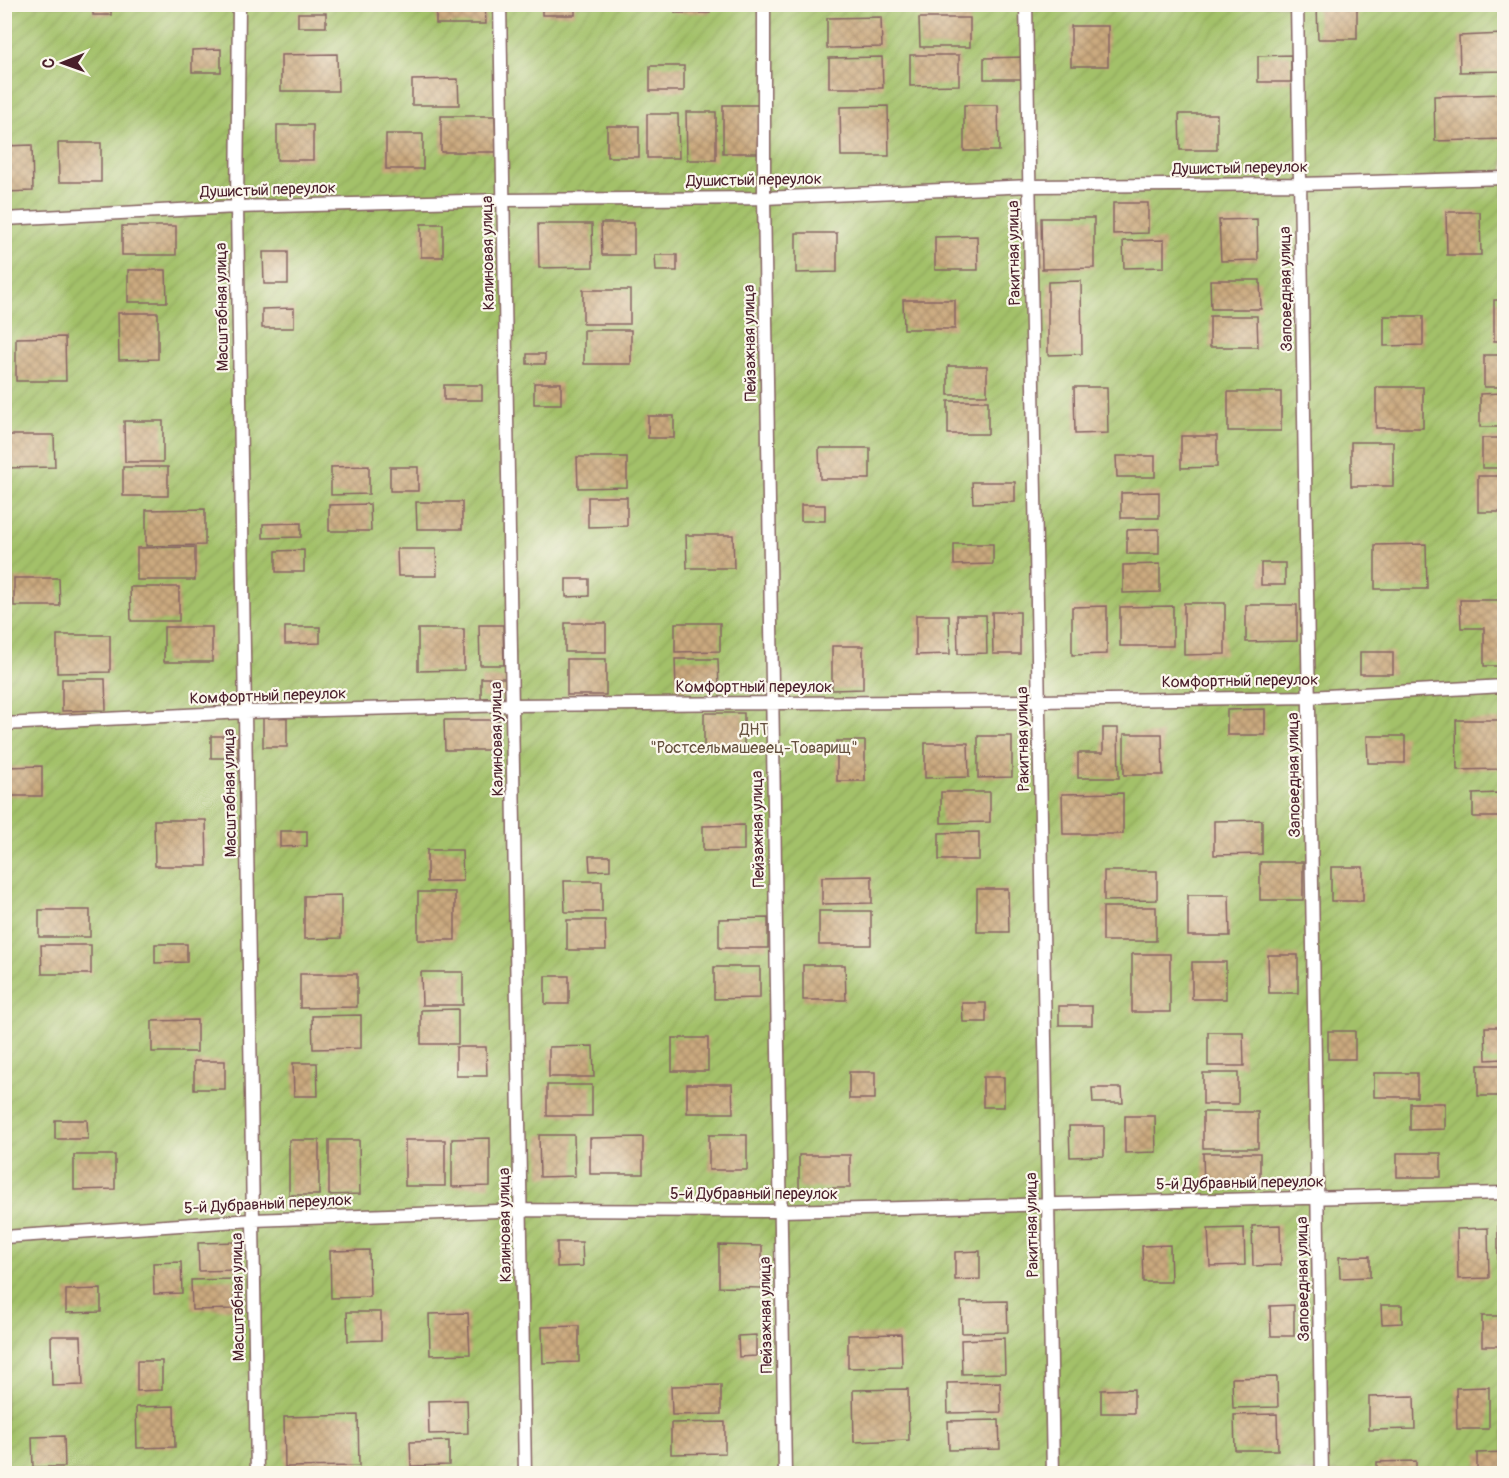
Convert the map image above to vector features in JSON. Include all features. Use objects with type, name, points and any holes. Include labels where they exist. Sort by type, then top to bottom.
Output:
[{"type":"lane","name":"Масштабная улица","points":[[238,4],[237,207],[257,1473]]},
{"type":"lane","name":"Калиновая улица","points":[[500,4],[525,1473]]},
{"type":"lane","name":"Пейзажная улица","points":[[764,4],[764,198],[785,1473]]},
{"type":"lane","name":"Ракитная улица","points":[[1026,4],[1053,1473]]},
{"type":"lane","name":"Заповедная улица","points":[[1297,4],[1322,1473]]},
{"type":"lane","name":"Душистый переулок","points":[[4,219],[237,207],[504,200],[764,198],[1030,186],[1301,184],[1504,178]]},
{"type":"lane","name":"Комфортный переулок","points":[[4,724],[245,712],[513,705],[1309,697],[1504,686]]},
{"type":"lane","name":"5-й Дубравный переулок","points":[[4,1238],[253,1220],[521,1210],[781,1211],[1504,1193]]},
{"type":"green space","name":"ДНТ \"Ростсельмашевец-Товарищ\"","points":[[5,5],[1504,5],[1504,1473],[5,1473]]},
{"type":"building","points":[[93,4],[111,4],[111,15],[93,15]]},
{"type":"building","points":[[436,4],[485,4],[486,24],[436,24]]},
{"type":"building","points":[[542,4],[575,4],[575,15],[542,15]]},
{"type":"building","points":[[675,4],[710,4],[710,13],[675,13]]},
{"type":"building","points":[[1057,4],[1091,4],[1091,8],[1057,8]]},
{"type":"building","points":[[1357,5],[1357,39],[1318,39],[1317,6]]},
{"type":"building","points":[[298,13],[326,13],[326,27],[298,27]]},
{"type":"building","points":[[881,17],[882,47],[827,48],[827,18]]},
{"type":"building","points":[[919,18],[970,18],[970,47],[920,47]]},
{"type":"building","points":[[1071,26],[1108,26],[1108,66],[1071,66]]},
{"type":"building","points":[[1503,34],[1504,71],[1460,72],[1459,36]]},
{"type":"building","points":[[221,49],[221,72],[192,72],[192,50]]},
{"type":"building","points":[[337,54],[338,91],[281,91],[281,55]]},
{"type":"building","points":[[910,55],[959,55],[959,85],[910,86]]},
{"type":"building","points":[[1291,55],[1291,82],[1258,82],[1258,56]]},
{"type":"building","points":[[882,57],[883,88],[829,88],[829,58]]},
{"type":"building","points":[[1023,57],[1023,79],[984,79],[984,58]]},
{"type":"building","points":[[650,66],[684,66],[684,91],[650,91]]},
{"type":"building","points":[[458,79],[459,105],[412,105],[412,80]]},
{"type":"building","points":[[1504,94],[1504,139],[1435,141],[1434,96]]},
{"type":"building","points":[[723,105],[761,105],[761,153],[723,153]]},
{"type":"building","points":[[964,105],[998,105],[999,151],[964,151]]},
{"type":"building","points":[[888,106],[889,156],[841,156],[840,107]]},
{"type":"building","points":[[686,112],[716,112],[716,160],[687,160]]},
{"type":"building","points":[[647,114],[678,114],[679,158],[647,158]]},
{"type":"building","points":[[1179,114],[1217,114],[1217,150],[1180,150]]},
{"type":"building","points":[[441,116],[495,116],[496,152],[441,152]]},
{"type":"building","points":[[277,125],[313,125],[313,160],[277,160]]},
{"type":"building","points":[[607,126],[639,126],[639,157],[607,157]]},
{"type":"building","points":[[386,134],[423,134],[423,169],[386,169]]},
{"type":"building","points":[[58,143],[101,143],[101,182],[59,182]]},
{"type":"building","points":[[32,145],[33,191],[4,192],[4,146]]},
{"type":"building","points":[[1113,203],[1148,203],[1148,233],[1113,234]]},
{"type":"building","points":[[1446,212],[1480,212],[1481,255],[1447,255]]},
{"type":"building","points":[[1041,218],[1094,218],[1094,268],[1042,269]]},
{"type":"building","points":[[1257,219],[1258,260],[1221,261],[1219,220]]},
{"type":"building","points":[[601,223],[634,223],[634,255],[602,255]]},
{"type":"building","points":[[421,224],[443,224],[443,257],[421,257]]},
{"type":"building","points":[[538,224],[592,224],[593,267],[539,268]]},
{"type":"building","points":[[122,226],[176,226],[176,255],[122,255]]},
{"type":"building","points":[[796,233],[837,233],[837,272],[796,273]]},
{"type":"building","points":[[977,236],[978,270],[935,270],[935,237]]},
{"type":"building","points":[[1164,240],[1164,267],[1124,268],[1123,241]]},
{"type":"building","points":[[263,252],[288,252],[288,284],[264,284]]},
{"type":"building","points":[[655,255],[677,255],[677,271],[656,271]]},
{"type":"building","points":[[128,270],[166,270],[167,302],[128,302]]},
{"type":"building","points":[[1210,280],[1260,280],[1261,309],[1211,309]]},
{"type":"building","points":[[1081,281],[1082,354],[1048,355],[1048,282]]},
{"type":"building","points":[[583,290],[630,290],[630,324],[583,324]]},
{"type":"building","points":[[903,300],[955,300],[955,329],[904,329]]},
{"type":"building","points":[[1494,300],[1504,300],[1504,341],[1494,341]]},
{"type":"building","points":[[294,308],[294,328],[262,328],[262,309]]},
{"type":"building","points":[[118,313],[158,313],[158,359],[119,360]]},
{"type":"building","points":[[1210,316],[1257,316],[1258,347],[1210,347]]},
{"type":"building","points":[[1384,316],[1423,316],[1423,345],[1384,346]]},
{"type":"building","points":[[584,330],[631,330],[631,364],[584,364]]},
{"type":"building","points":[[65,337],[66,381],[16,381],[16,338]]},
{"type":"building","points":[[527,354],[545,354],[545,364],[527,364]]},
{"type":"building","points":[[1484,355],[1504,355],[1504,387],[1484,387]]},
{"type":"building","points":[[948,366],[987,366],[987,395],[948,395]]},
{"type":"building","points":[[534,383],[561,383],[561,404],[534,404]]},
{"type":"building","points":[[444,385],[482,385],[482,400],[444,400]]},
{"type":"building","points":[[1074,387],[1107,387],[1108,433],[1075,434]]},
{"type":"building","points":[[1376,387],[1423,387],[1423,428],[1376,428]]},
{"type":"building","points":[[1228,392],[1281,392],[1281,431],[1228,431]]},
{"type":"building","points":[[1504,393],[1504,427],[1480,427],[1480,394]]},
{"type":"building","points":[[948,401],[988,401],[988,434],[948,434]]},
{"type":"building","points":[[648,416],[674,416],[674,438],[648,438]]},
{"type":"building","points":[[124,421],[163,421],[163,462],[125,462]]},
{"type":"building","points":[[4,435],[54,435],[55,467],[4,468]]},
{"type":"building","points":[[1181,436],[1217,436],[1217,467],[1181,468]]},
{"type":"building","points":[[1482,438],[1504,438],[1504,468],[1482,468]]},
{"type":"building","points":[[1351,442],[1393,442],[1393,486],[1351,486]]},
{"type":"building","points":[[819,448],[870,448],[870,479],[820,479]]},
{"type":"building","points":[[1116,456],[1155,456],[1155,477],[1117,477]]},
{"type":"building","points":[[577,457],[627,457],[627,487],[578,488]]},
{"type":"building","points":[[369,466],[369,494],[331,495],[331,467]]},
{"type":"building","points":[[123,467],[168,467],[168,496],[123,496]]},
{"type":"building","points":[[390,467],[418,467],[418,491],[390,491]]},
{"type":"building","points":[[1478,476],[1504,476],[1504,512],[1478,512]]},
{"type":"building","points":[[972,482],[1015,482],[1015,502],[973,503]]},
{"type":"building","points":[[1159,492],[1159,518],[1121,518],[1121,493]]},
{"type":"building","points":[[588,497],[627,497],[627,526],[588,527]]},
{"type":"building","points":[[416,502],[462,502],[462,529],[417,529]]},
{"type":"building","points":[[370,504],[371,531],[329,531],[329,505]]},
{"type":"building","points":[[801,505],[825,505],[825,521],[801,521]]},
{"type":"building","points":[[205,509],[205,545],[146,546],[146,510]]},
{"type":"building","points":[[301,523],[301,537],[263,538],[263,524]]},
{"type":"building","points":[[1159,529],[1159,554],[1127,554],[1127,530]]},
{"type":"building","points":[[686,535],[733,535],[734,568],[687,568]]},
{"type":"building","points":[[954,544],[993,544],[993,564],[954,565]]},
{"type":"building","points":[[1426,544],[1427,589],[1375,589],[1375,545]]},
{"type":"building","points":[[195,547],[195,580],[137,580],[137,548]]},
{"type":"building","points":[[397,549],[436,549],[437,576],[398,576]]},
{"type":"building","points":[[304,550],[304,572],[276,572],[276,551]]},
{"type":"building","points":[[1261,563],[1285,563],[1285,585],[1261,585]]},
{"type":"building","points":[[1160,564],[1160,592],[1123,593],[1123,565]]},
{"type":"building","points":[[14,578],[59,578],[60,606],[14,606]]},
{"type":"building","points":[[566,579],[589,579],[589,596],[566,597]]},
{"type":"building","points":[[130,587],[179,587],[179,621],[131,621]]},
{"type":"building","points":[[1460,600],[1504,600],[1504,666],[1484,666],[1484,628],[1461,628]]},
{"type":"building","points":[[1184,603],[1225,603],[1225,654],[1184,655]]},
{"type":"building","points":[[1246,605],[1297,605],[1297,641],[1246,642]]},
{"type":"building","points":[[1107,606],[1107,654],[1072,655],[1072,607]]},
{"type":"building","points":[[1173,606],[1173,646],[1120,646],[1120,607]]},
{"type":"building","points":[[992,612],[1020,612],[1020,654],[993,654]]},
{"type":"building","points":[[916,615],[949,615],[950,654],[916,655]]},
{"type":"building","points":[[957,615],[986,615],[987,653],[958,654]]},
{"type":"building","points":[[565,623],[606,623],[606,652],[565,652]]},
{"type":"building","points":[[675,623],[720,623],[720,651],[675,652]]},
{"type":"building","points":[[479,625],[503,625],[504,665],[480,665]]},
{"type":"building","points":[[164,627],[212,627],[212,662],[164,662]]},
{"type":"building","points":[[285,627],[320,627],[320,643],[285,644]]},
{"type":"building","points":[[418,629],[464,629],[464,670],[418,671]]},
{"type":"building","points":[[57,635],[110,635],[110,672],[57,673]]},
{"type":"building","points":[[832,646],[863,646],[863,689],[832,690]]},
{"type":"building","points":[[1360,652],[1393,652],[1393,674],[1360,674]]},
{"type":"building","points":[[567,659],[606,659],[606,695],[567,695]]},
{"type":"building","points":[[675,659],[718,659],[719,689],[676,690]]},
{"type":"building","points":[[481,678],[505,678],[505,697],[481,698]]},
{"type":"building","points":[[62,679],[105,679],[106,710],[62,711]]},
{"type":"building","points":[[1265,709],[1265,735],[1227,735],[1227,710]]},
{"type":"building","points":[[263,710],[287,710],[287,747],[263,747]]},
{"type":"building","points":[[704,713],[744,713],[744,749],[704,749]]},
{"type":"building","points":[[444,720],[499,720],[499,750],[445,750]]},
{"type":"building","points":[[1456,720],[1500,720],[1499,769],[1457,770]]},
{"type":"building","points":[[1103,728],[1118,728],[1119,778],[1078,778],[1078,753],[1103,753]]},
{"type":"building","points":[[1124,734],[1162,734],[1163,775],[1124,775]]},
{"type":"building","points":[[211,736],[238,736],[238,758],[211,758]]},
{"type":"building","points":[[978,736],[1012,736],[1012,777],[978,778]]},
{"type":"building","points":[[1367,736],[1405,736],[1405,763],[1368,763]]},
{"type":"building","points":[[837,741],[865,741],[865,781],[837,781]]},
{"type":"building","points":[[925,743],[968,743],[969,777],[925,778]]},
{"type":"building","points":[[42,766],[42,796],[6,796],[6,767]]},
{"type":"building","points":[[941,792],[990,792],[990,822],[941,823]]},
{"type":"building","points":[[1123,793],[1123,834],[1063,834],[1062,794]]},
{"type":"building","points":[[1499,793],[1499,817],[1473,817],[1473,794]]},
{"type":"building","points":[[154,820],[206,820],[207,866],[155,866]]},
{"type":"building","points":[[1262,820],[1262,854],[1214,855],[1214,821]]},
{"type":"building","points":[[744,825],[744,850],[703,851],[703,826]]},
{"type":"building","points":[[280,831],[307,831],[307,846],[280,847]]},
{"type":"building","points":[[979,832],[979,860],[939,860],[939,833]]},
{"type":"building","points":[[427,850],[462,850],[463,881],[427,882]]},
{"type":"building","points":[[589,856],[610,856],[610,870],[590,871]]},
{"type":"building","points":[[1260,862],[1303,862],[1303,900],[1260,900]]},
{"type":"building","points":[[1331,867],[1363,867],[1363,901],[1331,901]]},
{"type":"building","points":[[1104,871],[1157,871],[1157,900],[1104,901]]},
{"type":"building","points":[[872,876],[872,903],[822,904],[822,877]]},
{"type":"building","points":[[564,881],[602,881],[602,912],[565,912]]},
{"type":"building","points":[[977,889],[1008,889],[1009,932],[977,932]]},
{"type":"building","points":[[418,892],[455,892],[455,940],[418,940]]},
{"type":"building","points":[[341,895],[341,938],[304,939],[304,896]]},
{"type":"building","points":[[1188,895],[1229,895],[1230,936],[1188,936]]},
{"type":"building","points":[[1103,907],[1156,907],[1156,941],[1103,941]]},
{"type":"building","points":[[39,910],[90,910],[90,937],[39,937]]},
{"type":"building","points":[[819,911],[871,911],[871,945],[819,945]]},
{"type":"building","points":[[768,918],[768,948],[719,948],[719,919]]},
{"type":"building","points":[[567,920],[605,920],[606,950],[567,950]]},
{"type":"building","points":[[155,944],[187,944],[187,962],[155,963]]},
{"type":"building","points":[[41,945],[91,945],[91,974],[42,974]]},
{"type":"building","points":[[1132,954],[1170,954],[1170,1012],[1132,1012]]},
{"type":"building","points":[[1268,955],[1298,955],[1298,993],[1269,993]]},
{"type":"building","points":[[1192,962],[1226,962],[1226,999],[1192,999]]},
{"type":"building","points":[[803,965],[845,965],[846,1000],[803,1000]]},
{"type":"building","points":[[714,967],[760,967],[760,998],[714,999]]},
{"type":"building","points":[[421,972],[463,972],[463,1005],[422,1005]]},
{"type":"building","points":[[300,974],[357,974],[357,1007],[300,1008]]},
{"type":"building","points":[[545,976],[569,976],[569,1004],[545,1004]]},
{"type":"building","points":[[962,1003],[986,1003],[986,1022],[963,1022]]},
{"type":"building","points":[[1059,1006],[1092,1006],[1092,1025],[1059,1025]]},
{"type":"building","points":[[458,1009],[458,1044],[421,1044],[421,1010]]},
{"type":"building","points":[[361,1015],[361,1048],[313,1049],[312,1016]]},
{"type":"building","points":[[197,1020],[197,1052],[152,1052],[152,1021]]},
{"type":"building","points":[[1485,1027],[1504,1027],[1504,1059],[1486,1060]]},
{"type":"building","points":[[1328,1031],[1355,1031],[1355,1059],[1328,1059]]},
{"type":"building","points":[[1208,1032],[1243,1032],[1244,1066],[1208,1066]]},
{"type":"building","points":[[672,1038],[708,1038],[708,1071],[672,1071]]},
{"type":"building","points":[[593,1046],[594,1077],[549,1077],[549,1047]]},
{"type":"building","points":[[456,1047],[486,1047],[487,1076],[456,1076]]},
{"type":"building","points":[[194,1061],[225,1061],[225,1089],[194,1089]]},
{"type":"building","points":[[293,1063],[317,1063],[318,1096],[294,1096]]},
{"type":"building","points":[[1478,1065],[1504,1065],[1504,1096],[1478,1096]]},
{"type":"building","points":[[849,1072],[875,1072],[875,1099],[849,1099]]},
{"type":"building","points":[[1203,1073],[1238,1073],[1238,1104],[1203,1104]]},
{"type":"building","points":[[1374,1073],[1417,1073],[1417,1097],[1374,1097]]},
{"type":"building","points":[[983,1077],[1004,1077],[1004,1107],[983,1107]]},
{"type":"building","points":[[687,1084],[732,1084],[733,1113],[687,1113]]},
{"type":"building","points":[[547,1085],[592,1085],[592,1116],[547,1116]]},
{"type":"building","points":[[1092,1088],[1122,1088],[1123,1103],[1093,1103]]},
{"type":"building","points":[[1410,1103],[1445,1103],[1445,1129],[1410,1130]]},
{"type":"building","points":[[1203,1112],[1258,1112],[1258,1148],[1203,1148]]},
{"type":"building","points":[[1125,1116],[1155,1116],[1156,1152],[1125,1153]]},
{"type":"building","points":[[55,1120],[87,1120],[88,1139],[55,1139]]},
{"type":"building","points":[[1069,1126],[1104,1126],[1104,1156],[1070,1157]]},
{"type":"building","points":[[539,1135],[574,1135],[575,1176],[540,1177]]},
{"type":"building","points":[[709,1135],[747,1135],[747,1170],[709,1170]]},
{"type":"building","points":[[643,1137],[643,1174],[590,1174],[590,1138]]},
{"type":"building","points":[[490,1138],[490,1186],[452,1187],[452,1139]]},
{"type":"building","points":[[289,1140],[319,1140],[319,1195],[289,1195]]},
{"type":"building","points":[[329,1140],[359,1140],[360,1194],[329,1195]]},
{"type":"building","points":[[405,1140],[445,1140],[445,1186],[405,1186]]},
{"type":"building","points":[[1203,1153],[1260,1153],[1260,1188],[1204,1188]]},
{"type":"building","points":[[1397,1153],[1441,1153],[1441,1177],[1397,1177]]},
{"type":"building","points":[[74,1155],[115,1155],[115,1189],[74,1190]]},
{"type":"building","points":[[799,1155],[850,1155],[850,1188],[799,1188]]},
{"type":"building","points":[[1280,1225],[1281,1265],[1253,1266],[1252,1226]]},
{"type":"building","points":[[1498,1226],[1504,1226],[1504,1275],[1498,1275]]},
{"type":"building","points":[[1244,1228],[1245,1265],[1210,1266],[1208,1229]]},
{"type":"building","points":[[1488,1228],[1489,1278],[1458,1279],[1457,1229]]},
{"type":"building","points":[[239,1242],[240,1270],[199,1271],[198,1243]]},
{"type":"building","points":[[557,1242],[582,1242],[583,1266],[557,1267]]},
{"type":"building","points":[[719,1245],[762,1246],[762,1288],[719,1287]]},
{"type":"building","points":[[1170,1245],[1171,1282],[1143,1282],[1142,1246]]},
{"type":"building","points":[[369,1250],[370,1297],[331,1298],[330,1251]]},
{"type":"building","points":[[980,1251],[980,1279],[955,1280],[955,1252]]},
{"type":"building","points":[[1370,1256],[1370,1277],[1340,1278],[1339,1257]]},
{"type":"building","points":[[181,1262],[182,1293],[154,1294],[153,1263]]},
{"type":"building","points":[[234,1279],[234,1309],[192,1310],[191,1280]]},
{"type":"building","points":[[101,1289],[101,1312],[66,1313],[66,1290]]},
{"type":"building","points":[[1007,1301],[1008,1332],[962,1333],[961,1302]]},
{"type":"building","points":[[1294,1305],[1294,1336],[1271,1336],[1270,1306]]},
{"type":"building","points":[[1381,1305],[1402,1305],[1402,1323],[1382,1324]]},
{"type":"building","points":[[347,1312],[381,1312],[381,1340],[348,1341]]},
{"type":"building","points":[[468,1313],[470,1354],[430,1355],[429,1314]]},
{"type":"building","points":[[1482,1316],[1504,1316],[1504,1346],[1482,1346]]},
{"type":"building","points":[[579,1326],[579,1362],[543,1363],[542,1327]]},
{"type":"building","points":[[901,1334],[902,1367],[848,1368],[848,1335]]},
{"type":"building","points":[[756,1335],[756,1356],[739,1357],[738,1336]]},
{"type":"building","points":[[51,1336],[81,1336],[83,1385],[52,1386]]},
{"type":"building","points":[[1004,1338],[1005,1373],[962,1374],[961,1340]]},
{"type":"building","points":[[137,1361],[162,1361],[162,1390],[137,1391]]},
{"type":"building","points":[[1277,1377],[1278,1407],[1233,1408],[1232,1378]]},
{"type":"building","points":[[1000,1382],[1001,1412],[948,1413],[947,1383]]},
{"type":"building","points":[[721,1385],[721,1414],[672,1415],[671,1386]]},
{"type":"building","points":[[1489,1387],[1489,1429],[1457,1429],[1456,1388]]},
{"type":"building","points":[[908,1389],[909,1440],[854,1442],[853,1390]]},
{"type":"building","points":[[1134,1389],[1134,1413],[1101,1413],[1101,1390]]},
{"type":"building","points":[[1414,1396],[1415,1429],[1369,1430],[1369,1397]]},
{"type":"building","points":[[467,1400],[468,1433],[429,1434],[428,1401]]},
{"type":"building","points":[[174,1406],[175,1447],[137,1448],[136,1407]]},
{"type":"building","points":[[1277,1414],[1278,1450],[1235,1450],[1234,1415]]},
{"type":"building","points":[[358,1415],[359,1466],[285,1467],[284,1417]]},
{"type":"building","points":[[999,1420],[1000,1449],[949,1450],[948,1421]]},
{"type":"building","points":[[725,1422],[725,1453],[671,1454],[671,1423]]},
{"type":"building","points":[[64,1436],[65,1467],[33,1467],[32,1437]]},
{"type":"building","points":[[449,1441],[449,1465],[411,1466],[410,1442]]},
{"type":"building","points":[[1504,1452],[1504,1474],[1477,1474],[1477,1453]]},
{"type":"building","points":[[1416,1461],[1416,1474],[1377,1474],[1377,1462]]},
{"type":"building","points":[[1107,1468],[1107,1474],[1075,1474],[1075,1469]]},
{"type":"building","points":[[717,1470],[717,1474],[665,1474],[665,1472]]}]
